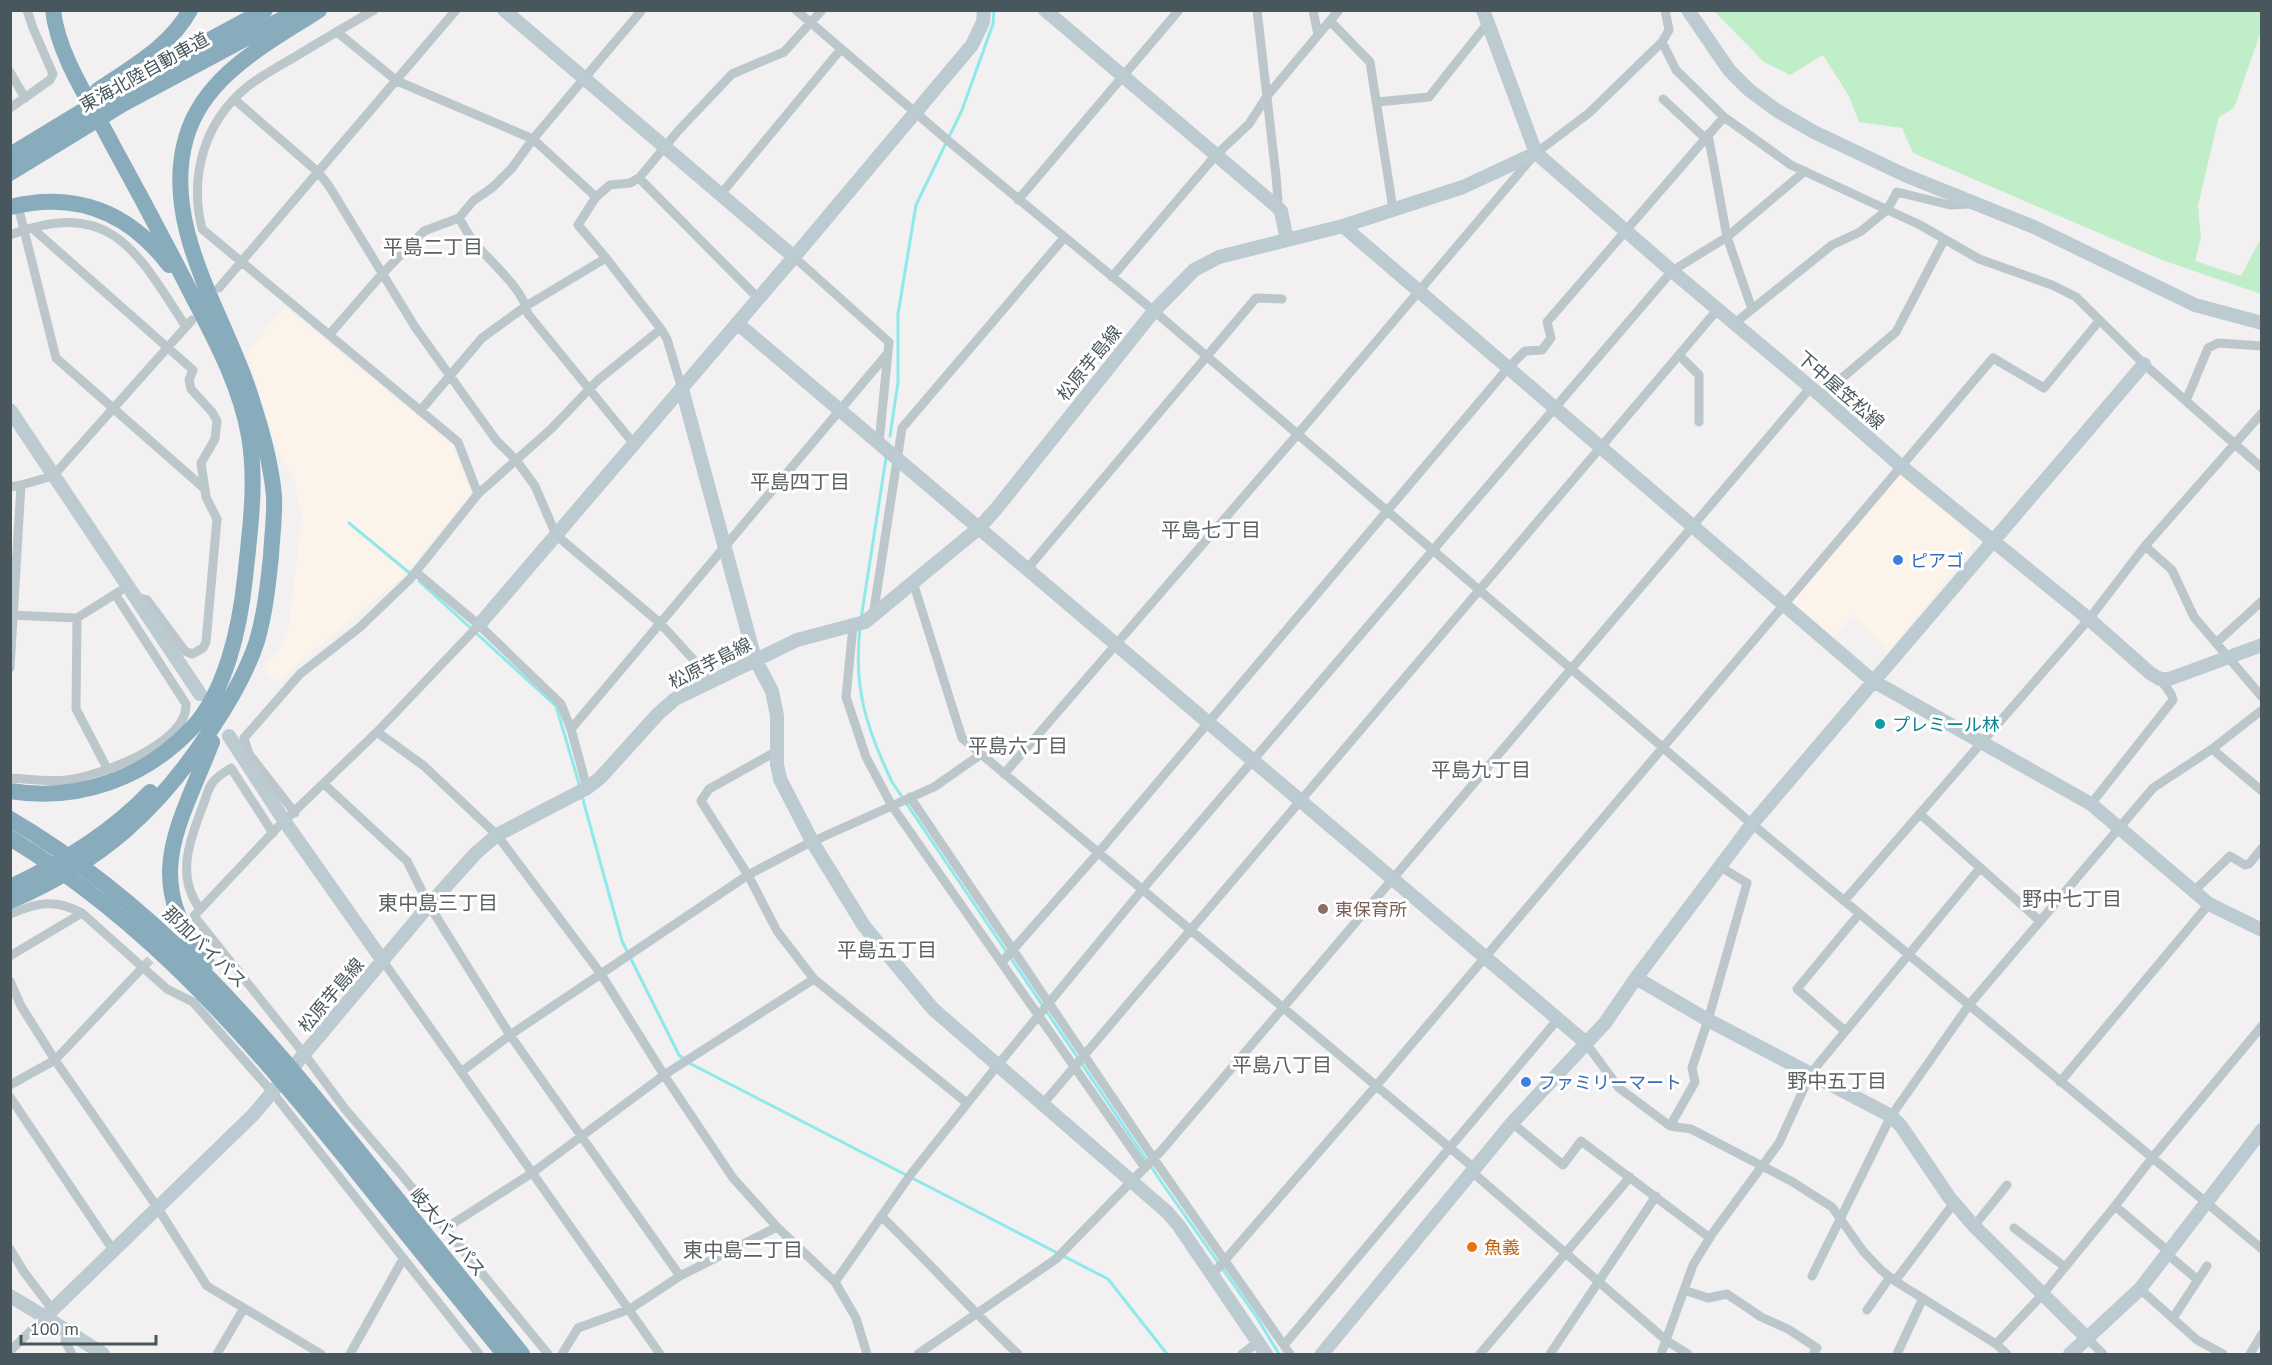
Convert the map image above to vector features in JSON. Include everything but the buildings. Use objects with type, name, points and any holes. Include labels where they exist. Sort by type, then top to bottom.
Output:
[{"type":"highway","points":[[10,791],[49,794],[84,790],[118,780],[136,772],[171,748],[198,722],[212,702],[249,662],[266,604],[274,518],[272,485],[261,432],[249,391],[69,62],[56,31],[52,10]]},
{"type":"highway","points":[[63,10],[78,57],[223,343]]},
{"type":"highway","points":[[117,92],[176,30],[190,10]]},
{"type":"highway","name":"東海北陸自動車道","points":[[10,173],[74,118],[266,10]]},
{"type":"highway","name":"東海北陸自動車道","points":[[117,92],[299,10]]},
{"type":"highway","points":[[10,900],[71,872],[131,826],[183,771],[230,654],[243,602],[252,513],[252,456],[244,413],[193,253],[185,217],[180,176],[186,139],[201,103],[229,71],[319,10]]},
{"type":"highway","points":[[10,153],[74,118]]},
{"type":"highway","points":[[15,210],[46,201],[67,202],[97,209],[123,220],[162,256],[223,343]]},
{"type":"highway","points":[[10,887],[79,850],[148,794],[178,760],[212,702]]},
{"type":"highway","points":[[212,702],[169,862],[169,876],[175,908],[209,981],[251,1013],[338,1138],[393,1233],[491,1354]]},
{"type":"highway","name":"那加バイパス","points":[[10,819],[39,852],[174,964],[209,981]]},
{"type":"highway","name":"那加バイパス","points":[[10,838],[39,852]]},
{"type":"highway","points":[[10,848],[39,852],[97,901]]},
{"type":"highway","name":"那加バイパス","points":[[97,901],[166,935],[209,981],[269,1065],[338,1138]]},
{"type":"highway","points":[[338,1138],[420,1212],[535,1354]]},
{"type":"highway","name":"岐大バイパス","points":[[338,1138],[504,1354]]},
{"type":"highway","name":"岐大バイパス","points":[[338,1138],[522,1354]]},
{"type":"street","points":[[10,108],[50,80],[53,74],[27,10]]},
{"type":"street","points":[[374,10],[270,72],[234,99],[220,117],[204,147],[198,178],[202,229],[458,442],[478,494]]},
{"type":"street","points":[[219,288],[456,10]]},
{"type":"street","points":[[504,10],[721,194],[890,342],[879,443]]},
{"type":"street","points":[[329,335],[382,274],[424,231],[459,218],[473,201],[494,187],[642,10]]},
{"type":"street","points":[[796,10],[1018,200],[1154,311],[1752,824],[2262,1249]]},
{"type":"street","points":[[822,10],[784,52],[732,74],[664,147],[639,178],[630,183],[610,185],[596,197],[578,225],[667,339],[755,659],[772,691],[777,716],[780,779],[813,843],[864,926],[933,1009],[1167,1212],[1179,1226],[1214,1273],[1262,1349],[1242,1354]]},
{"type":"street","points":[[548,1354],[446,1228],[345,1109],[194,916],[273,833],[377,732],[476,629],[972,45],[983,22],[984,10]]},
{"type":"street","points":[[1045,10],[1275,205],[1281,211],[1287,240]]},
{"type":"street","points":[[1018,200],[1179,10]]},
{"type":"street","points":[[1257,10],[1276,176],[1278,200],[1275,205]]},
{"type":"street","points":[[1313,10],[1318,35]]},
{"type":"street","points":[[1112,277],[1216,155],[1249,124],[1267,96],[1339,10]]},
{"type":"street","name":"下中屋笠松線","points":[[1482,10],[1536,153],[1902,467],[1994,540],[2150,673],[2160,679]]},
{"type":"street","points":[[1004,774],[1297,435],[1536,153],[1589,112],[1662,42],[1669,30],[1665,10]]},
{"type":"street","points":[[1688,10],[1730,70],[1749,90],[1776,110],[1834,142],[1907,176],[2034,227],[2195,305],[2262,323]]},
{"type":"street","points":[[1330,21],[1370,62],[1393,209]]},
{"type":"street","points":[[1377,102],[1429,97],[1488,24]]},
{"type":"street","points":[[337,32],[397,81],[533,139],[596,197]]},
{"type":"street","points":[[1662,42],[1676,70],[1724,117],[1791,165],[1920,225],[1979,260],[2052,285],[2076,297],[2144,364],[2262,468]]},
{"type":"street","points":[[721,194],[841,49]]},
{"type":"street","points":[[10,72],[25,98]]},
{"type":"street","points":[[234,99],[318,172],[329,186],[415,327],[496,440],[516,460],[535,486],[556,536],[660,623],[713,681]]},
{"type":"street","points":[[1663,99],[1707,136],[1727,237],[1752,309]]},
{"type":"street","points":[[1003,961],[1209,723],[1508,368],[1525,351],[1542,350],[1551,338],[1547,322],[1624,230],[1724,117]]},
{"type":"street","name":"松原芋島線","points":[[48,1313],[253,1115],[429,905],[476,853],[496,835],[583,790],[600,778],[675,699],[797,640],[862,623],[913,582],[979,528],[1154,311],[1194,270],[1219,257],[1343,226],[1480,181],[1536,153]]},
{"type":"street","points":[[836,1282],[910,1176],[1142,890],[1672,271],[1727,237],[1805,171]]},
{"type":"street","points":[[639,178],[758,298]]},
{"type":"street","points":[[1735,323],[1832,245],[1860,232],[1887,210],[1897,192],[1950,205],[1974,204]]},
{"type":"street","points":[[12,615],[77,618],[125,592],[147,600],[185,651],[192,654],[203,648],[206,642],[217,519],[206,497],[201,463],[215,438],[217,421],[191,389],[189,380],[193,370],[28,229],[15,210]]},
{"type":"street","points":[[459,218],[472,239],[507,278],[526,306],[528,314],[634,444]]},
{"type":"street","points":[[10,235],[54,223],[74,222],[92,225],[110,233],[140,258],[189,323],[53,476],[10,487]]},
{"type":"street","points":[[1343,226],[1873,681],[2091,804],[2209,904],[2262,930]]},
{"type":"street","points":[[28,229],[56,358],[205,489]]},
{"type":"street","points":[[1064,238],[902,428],[898,459],[846,697],[866,757],[902,801],[1012,950],[1044,1009],[1149,1164],[1224,1262],[1290,1354]]},
{"type":"street","points":[[920,1354],[1056,1259],[1132,1183],[1693,526],[1816,391],[1896,332],[1944,240]]},
{"type":"street","points":[[420,411],[482,338],[526,306],[606,258]]},
{"type":"street","points":[[1027,569],[1256,298],[1282,299]]},
{"type":"street","points":[[1042,1105],[1718,309]]},
{"type":"street","points":[[1214,1273],[1376,1086],[1993,358],[2044,388],[2099,321]]},
{"type":"street","points":[[737,323],[1585,1042],[1619,1088],[1670,1126],[1692,1129],[1791,1180],[1832,1207],[1863,1251],[1892,1279],[1996,1344],[2007,1354]]},
{"type":"street","points":[[660,1354],[383,961],[249,754],[244,738],[300,674],[359,628],[413,576],[478,494],[551,429],[598,380],[661,329]]},
{"type":"street","points":[[2186,401],[2208,348],[2218,343],[2262,346]]},
{"type":"street","points":[[571,729],[888,353]]},
{"type":"street","points":[[1679,355],[1698,375],[1699,422]]},
{"type":"street","points":[[1322,1354],[1512,1123],[1605,1023],[1636,978],[1752,824],[2144,364]]},
{"type":"street","points":[[10,410],[125,592],[186,704],[183,721],[157,744],[141,756],[108,770],[87,777],[65,780],[10,778]]},
{"type":"street","points":[[1844,901],[2089,619],[2145,546],[2262,414]]},
{"type":"street","points":[[10,668],[21,485]]},
{"type":"street","points":[[2145,546],[2172,570],[2194,617],[2262,697]]},
{"type":"street","points":[[413,576],[561,704],[571,729],[583,790]]},
{"type":"street","points":[[913,582],[962,738],[1450,1149],[1667,1341],[1688,1354]]},
{"type":"street","points":[[125,592],[212,702]]},
{"type":"street","points":[[2216,643],[2262,601]]},
{"type":"street","points":[[77,618],[76,709],[108,770]]},
{"type":"street","points":[[2160,679],[2169,679],[2262,645]]},
{"type":"street","points":[[2091,804],[2173,700],[2160,679]]},
{"type":"street","points":[[1812,1276],[1892,1116],[1969,1005],[2154,788],[2212,749],[2262,710]]},
{"type":"street","points":[[377,732],[424,766],[496,835],[601,974],[664,1075],[733,1178],[777,1227],[836,1282],[856,1318],[867,1354]]},
{"type":"street","points":[[229,736],[290,817]]},
{"type":"street","points":[[2212,749],[2262,791]]},
{"type":"street","points":[[777,751],[709,789],[701,801],[748,875],[777,931],[814,979],[968,1104]]},
{"type":"street","points":[[461,1072],[510,1035],[748,875],[934,787],[980,755]]},
{"type":"street","points":[[200,909],[190,893],[187,881],[187,853],[214,780],[231,768],[273,833]]},
{"type":"street","points":[[324,784],[407,861],[429,905],[510,1035],[680,1276]]},
{"type":"street","points":[[902,801],[1003,961],[1044,1009],[1149,1164]]},
{"type":"street","points":[[1920,814],[2040,921]]},
{"type":"street","points":[[2194,891],[2230,856],[2245,865],[2249,864],[2262,848]]},
{"type":"street","points":[[1670,1126],[1695,1082],[1692,1068],[1747,883],[1719,866]]},
{"type":"street","points":[[1661,1354],[1693,1265],[1779,1143],[1810,1073],[1980,868]]},
{"type":"street","points":[[10,914],[24,908],[54,903],[67,905],[97,901]]},
{"type":"street","points":[[10,956],[97,901]]},
{"type":"street","points":[[97,901],[144,966],[167,989],[193,1002],[273,1093],[479,1354]]},
{"type":"street","points":[[2060,1082],[2209,904]]},
{"type":"street","points":[[1845,1030],[1797,989],[1859,914]]},
{"type":"street","points":[[10,1085],[55,1060],[144,966]]},
{"type":"street","points":[[1636,978],[1708,1020],[1892,1116],[1954,1203],[1974,1226],[2103,1354]]},
{"type":"street","points":[[446,1228],[532,1173],[664,1075],[814,979]]},
{"type":"street","points":[[10,981],[21,1006],[55,1060],[157,1207],[207,1286],[321,1354]]},
{"type":"street","points":[[1284,1346],[1558,1019]]},
{"type":"street","points":[[1996,1344],[2043,1294],[2262,1026]]},
{"type":"street","points":[[10,1097],[113,1250]]},
{"type":"street","points":[[1512,1123],[1563,1165],[1581,1141],[1710,1238]]},
{"type":"street","points":[[2070,1354],[2140,1289],[2262,1130]]},
{"type":"street","points":[[1480,1354],[1630,1177]]},
{"type":"street","points":[[1974,1226],[2007,1185]]},
{"type":"street","points":[[1550,1354],[1656,1196]]},
{"type":"street","points":[[1867,1310],[1954,1203]]},
{"type":"street","points":[[2115,1206],[2198,1281]]},
{"type":"street","points":[[881,1216],[920,1253],[975,1314],[1018,1354]]},
{"type":"street","points":[[562,1354],[578,1328],[630,1309],[680,1276],[777,1227]]},
{"type":"street","points":[[2014,1228],[2065,1267]]},
{"type":"street","points":[[10,1249],[48,1313],[67,1332],[103,1354]]},
{"type":"street","points":[[350,1354],[403,1259]]},
{"type":"street","points":[[2173,1318],[2207,1266]]},
{"type":"street","points":[[2140,1289],[2197,1340],[2223,1354]]},
{"type":"street","points":[[1684,1290],[1708,1298],[1727,1294],[1761,1317],[1788,1329],[1817,1348],[1813,1354]]},
{"type":"street","points":[[10,1296],[48,1313]]},
{"type":"street","points":[[1897,1354],[1923,1298]]},
{"type":"street","points":[[217,1354],[244,1308]]},
{"type":"street","points":[[10,1351],[48,1313]]},
{"type":"street","points":[[67,1332],[65,1341],[72,1354]]},
{"type":"street","points":[[2250,1354],[2262,1334]]},
{"type":"shaded area","points":[[285,307],[452,444],[471,494],[400,579],[294,667],[279,683],[263,669],[278,651],[289,628],[302,515],[294,479],[277,450],[247,352]]},
{"type":"shaded area","name":"ピアゴ","points":[[1899,474],[1903,474],[1969,532],[1971,549],[1889,651],[1853,615],[1834,638],[1792,603],[1792,599]]},
{"type":"green space","points":[[1714,11],[2261,11],[2261,35],[2234,108],[2219,117],[2198,205],[2201,238],[2195,261],[2241,276],[2261,238],[2261,294],[2162,260],[1913,153],[1902,128],[1859,122],[1849,96],[1823,55],[1790,75],[1764,62]]},
{"type":"waterway","points":[[890,436],[898,382],[898,314],[916,205],[962,110],[993,24],[994,10]]},
{"type":"waterway","points":[[861,619],[886,458]]},
{"type":"waterway","points":[[349,523],[412,575]]},
{"type":"waterway","points":[[419,581],[556,706],[580,787]]},
{"type":"waterway","points":[[860,628],[858,650],[860,690],[875,744],[892,782],[1162,1183],[1256,1316],[1279,1354]]},
{"type":"waterway","points":[[582,796],[622,941],[679,1055],[684,1059]]},
{"type":"waterway","points":[[689,1063],[1108,1279],[1167,1354]]},
{"type":"tunnel","points":[[144,966],[161,949]]},
{"type":"place","name":"ピアゴ","points":[[1898,560]]},
{"type":"place","name":"プレミール林","points":[[1880,724]]},
{"type":"place","name":"東保育所","points":[[1323,909]]},
{"type":"place","name":"ファミリーマート","points":[[1526,1082]]},
{"type":"place","name":"魚義","points":[[1472,1247]]},
{"type":"district","name":"平島二丁目","points":[[433,247]]},
{"type":"district","name":"平島四丁目","points":[[800,482]]},
{"type":"district","name":"平島七丁目","points":[[1211,530]]},
{"type":"district","name":"平島六丁目","points":[[1018,746]]},
{"type":"district","name":"平島九丁目","points":[[1481,770]]},
{"type":"district","name":"野中七丁目","points":[[2072,899]]},
{"type":"district","name":"東中島三丁目","points":[[438,903]]},
{"type":"district","name":"平島五丁目","points":[[887,950]]},
{"type":"district","name":"平島八丁目","points":[[1282,1065]]},
{"type":"district","name":"野中五丁目","points":[[1837,1081]]},
{"type":"district","name":"東中島二丁目","points":[[743,1250]]}]
